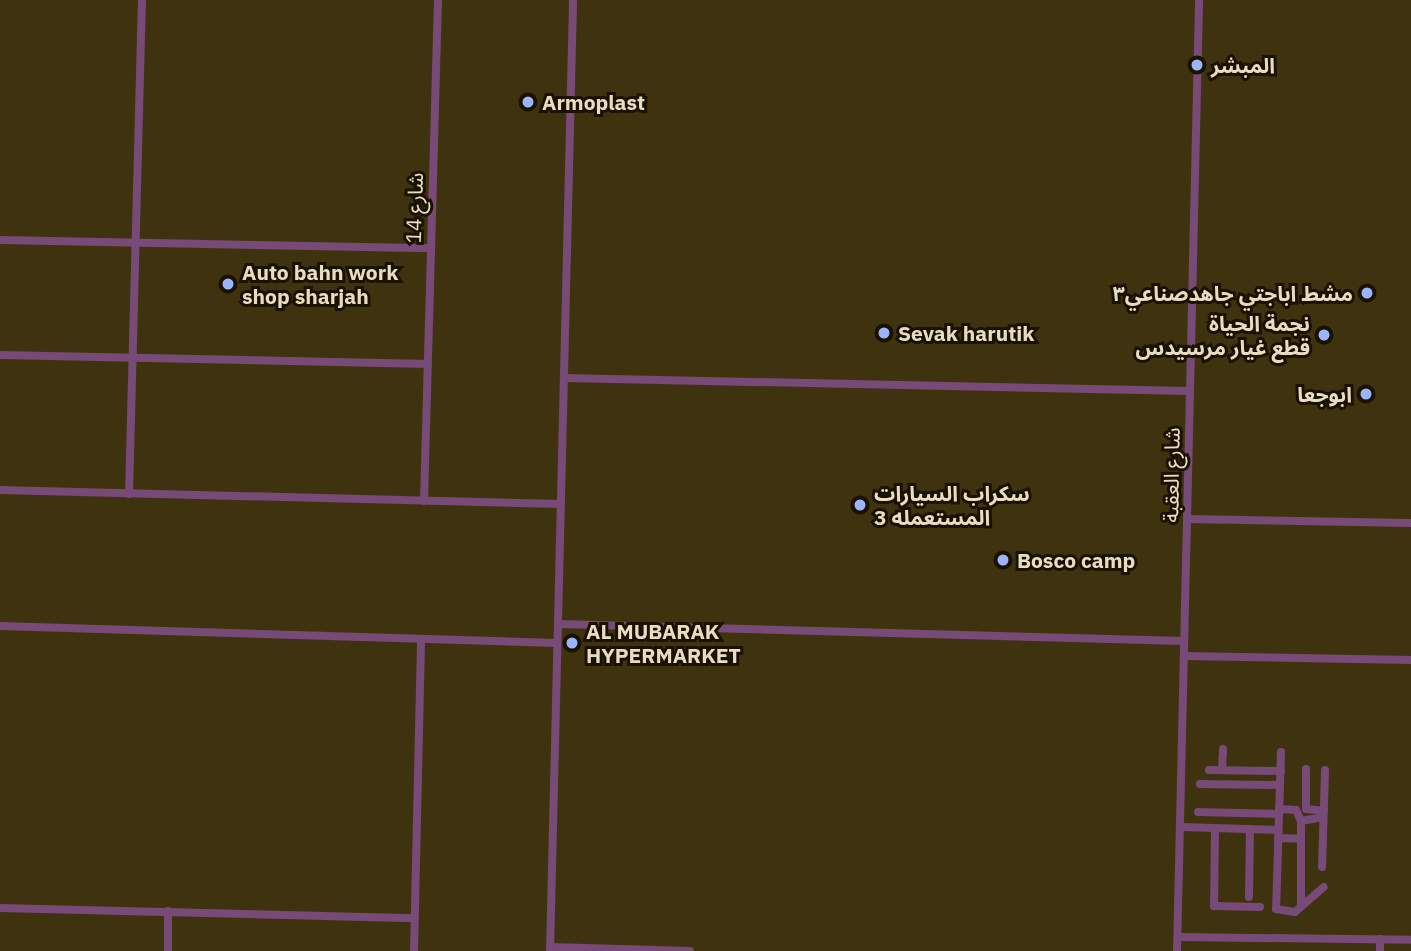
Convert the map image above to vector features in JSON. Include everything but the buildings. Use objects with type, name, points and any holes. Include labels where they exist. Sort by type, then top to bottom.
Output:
[{"type":"street","points":[[130,494],[142,0]]},
{"type":"street","name":"شارع 14","points":[[424,501],[438,0]]},
{"type":"street","points":[[573,0],[550,949],[690,951]]},
{"type":"street","name":"شارع العقبة","points":[[1177,951],[1199,0]]},
{"type":"street","points":[[0,240],[431,248]]},
{"type":"street","points":[[0,355],[428,364]]},
{"type":"street","points":[[564,378],[1190,390]]},
{"type":"street","points":[[0,490],[561,504]]},
{"type":"street","points":[[1187,519],[1411,523]]},
{"type":"street","points":[[558,624],[1185,640]]},
{"type":"street","points":[[0,626],[558,643]]},
{"type":"street","points":[[414,951],[421,639]]},
{"type":"street","points":[[1184,656],[1411,660]]},
{"type":"street","points":[[1222,770],[1223,749]]},
{"type":"street","points":[[1281,752],[1276,909],[1301,906],[1324,887]]},
{"type":"street","points":[[1209,769],[1281,771]]},
{"type":"street","points":[[1306,769],[1306,809],[1323,814]]},
{"type":"street","points":[[1235,770],[1235,784]]},
{"type":"street","points":[[1322,867],[1325,770]]},
{"type":"street","points":[[1200,784],[1280,785]]},
{"type":"street","points":[[1198,812],[1296,810],[1301,821],[1301,906]]},
{"type":"street","points":[[1234,813],[1234,829]]},
{"type":"street","points":[[1301,821],[1323,814]]},
{"type":"street","points":[[1181,827],[1250,829],[1301,838]]},
{"type":"street","points":[[1215,828],[1214,906],[1260,907]]},
{"type":"street","points":[[1249,897],[1250,829]]},
{"type":"street","points":[[0,908],[415,918]]},
{"type":"street","points":[[168,911],[168,951]]},
{"type":"street","points":[[1178,937],[1411,940]]},
{"type":"street","points":[[1380,939],[1380,951]]},
{"type":"shaded area","points":[[0,0],[1411,0],[1411,951],[0,951]]},
{"type":"place","name":"المبشر","points":[[1197,65]]},
{"type":"place","name":"Armoplast","points":[[528,102]]},
{"type":"place","name":"Auto bahn work shop sharjah","points":[[228,284]]},
{"type":"place","name":"مشط اباجتي جاهدصناعي٣","points":[[1367,293]]},
{"type":"place","name":"Sevak harutik","points":[[884,333]]},
{"type":"place","name":"نجمة الحياة قطع غيار مرسيدس","points":[[1324,335]]},
{"type":"place","name":"ابوجعا","points":[[1366,394]]},
{"type":"place","name":"سكراب السيارات المستعمله 3","points":[[860,505]]},
{"type":"place","name":"Bosco camp","points":[[1003,560]]},
{"type":"place","name":"AL MUBARAK HYPERMARKET","points":[[572,643]]}]
